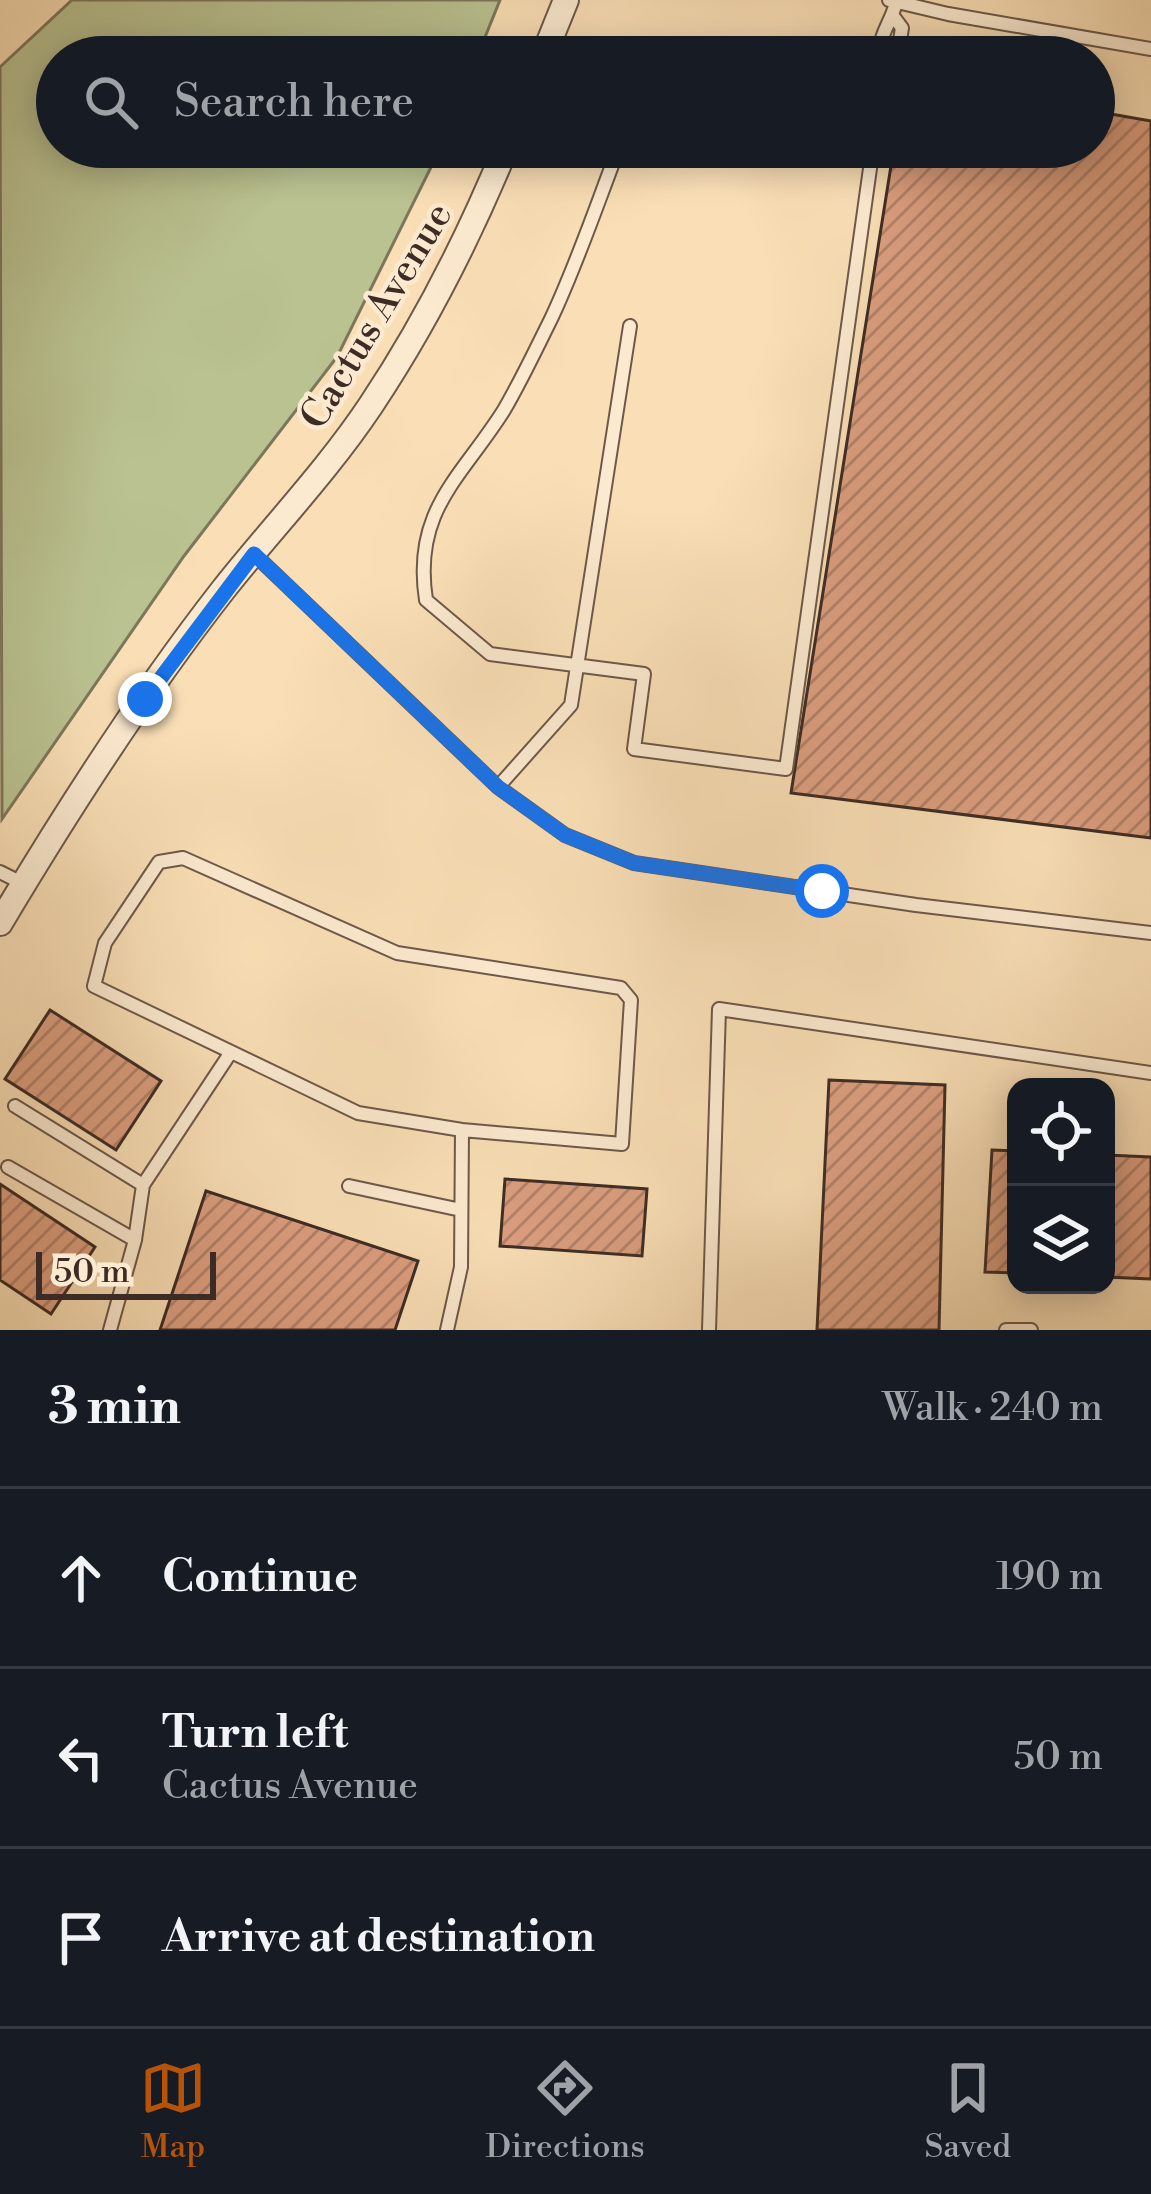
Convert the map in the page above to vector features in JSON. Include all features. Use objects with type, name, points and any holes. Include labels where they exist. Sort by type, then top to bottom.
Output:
[{"type":"street","points":[[551,36],[566,0]]},
{"type":"street","name":"Cactus Avenue","points":[[0,923],[119,735],[370,407],[420,327],[474,225],[497,168]]},
{"type":"lane","points":[[892,6],[1073,36]]},
{"type":"lane","points":[[892,6],[901,36]]},
{"type":"lane","points":[[1115,43],[1151,49]]},
{"type":"lane","points":[[612,168],[552,316],[502,411],[437,508],[422,572],[426,600],[490,654],[644,674],[634,749],[786,770],[870,168]]},
{"type":"lane","points":[[498,787],[571,705],[630,326]]},
{"type":"lane","points":[[254,554],[498,787],[565,835],[634,863],[916,905],[1151,933]]},
{"type":"lane","points":[[183,858],[397,953],[621,988],[632,1000],[622,1144],[462,1130],[358,1114],[94,986],[105,943],[159,862],[183,858]]},
{"type":"lane","points":[[0,872],[24,884]]},
{"type":"lane","points":[[709,1330],[719,1009],[1151,1073]]},
{"type":"lane","points":[[110,1330],[135,1240],[143,1185],[231,1052]]},
{"type":"lane","points":[[15,1106],[143,1185]]},
{"type":"lane","points":[[447,1330],[461,1267],[462,1130]]},
{"type":"lane","points":[[8,1167],[135,1240]]},
{"type":"lane","points":[[349,1186],[461,1210]]},
{"type":"lane","points":[[1006,1330],[1031,1330]]},
{"type":"green space","points":[[72,0],[500,0],[485,36],[36,36],[36,168],[431,168],[337,357],[184,556],[2,819],[0,67]]},
{"type":"building","points":[[1115,115],[1151,121],[1151,838],[791,793],[891,168],[1115,168]]},
{"type":"building","points":[[50,1010],[161,1081],[116,1150],[5,1079]]},
{"type":"building","points":[[829,1080],[945,1085],[939,1330],[817,1330]]},
{"type":"building","points":[[992,1150],[1007,1151],[1007,1273],[985,1272]]},
{"type":"building","points":[[1115,1155],[1151,1157],[1151,1279],[1115,1277]]},
{"type":"building","points":[[505,1179],[647,1189],[642,1256],[500,1246]]},
{"type":"building","points":[[0,1184],[95,1247],[51,1314],[0,1280]]},
{"type":"building","points":[[206,1191],[418,1261],[395,1330],[160,1330]]},
{"type":"route","points":[[145,699],[254,554],[498,787],[565,835],[634,863],[822,891]]}]
